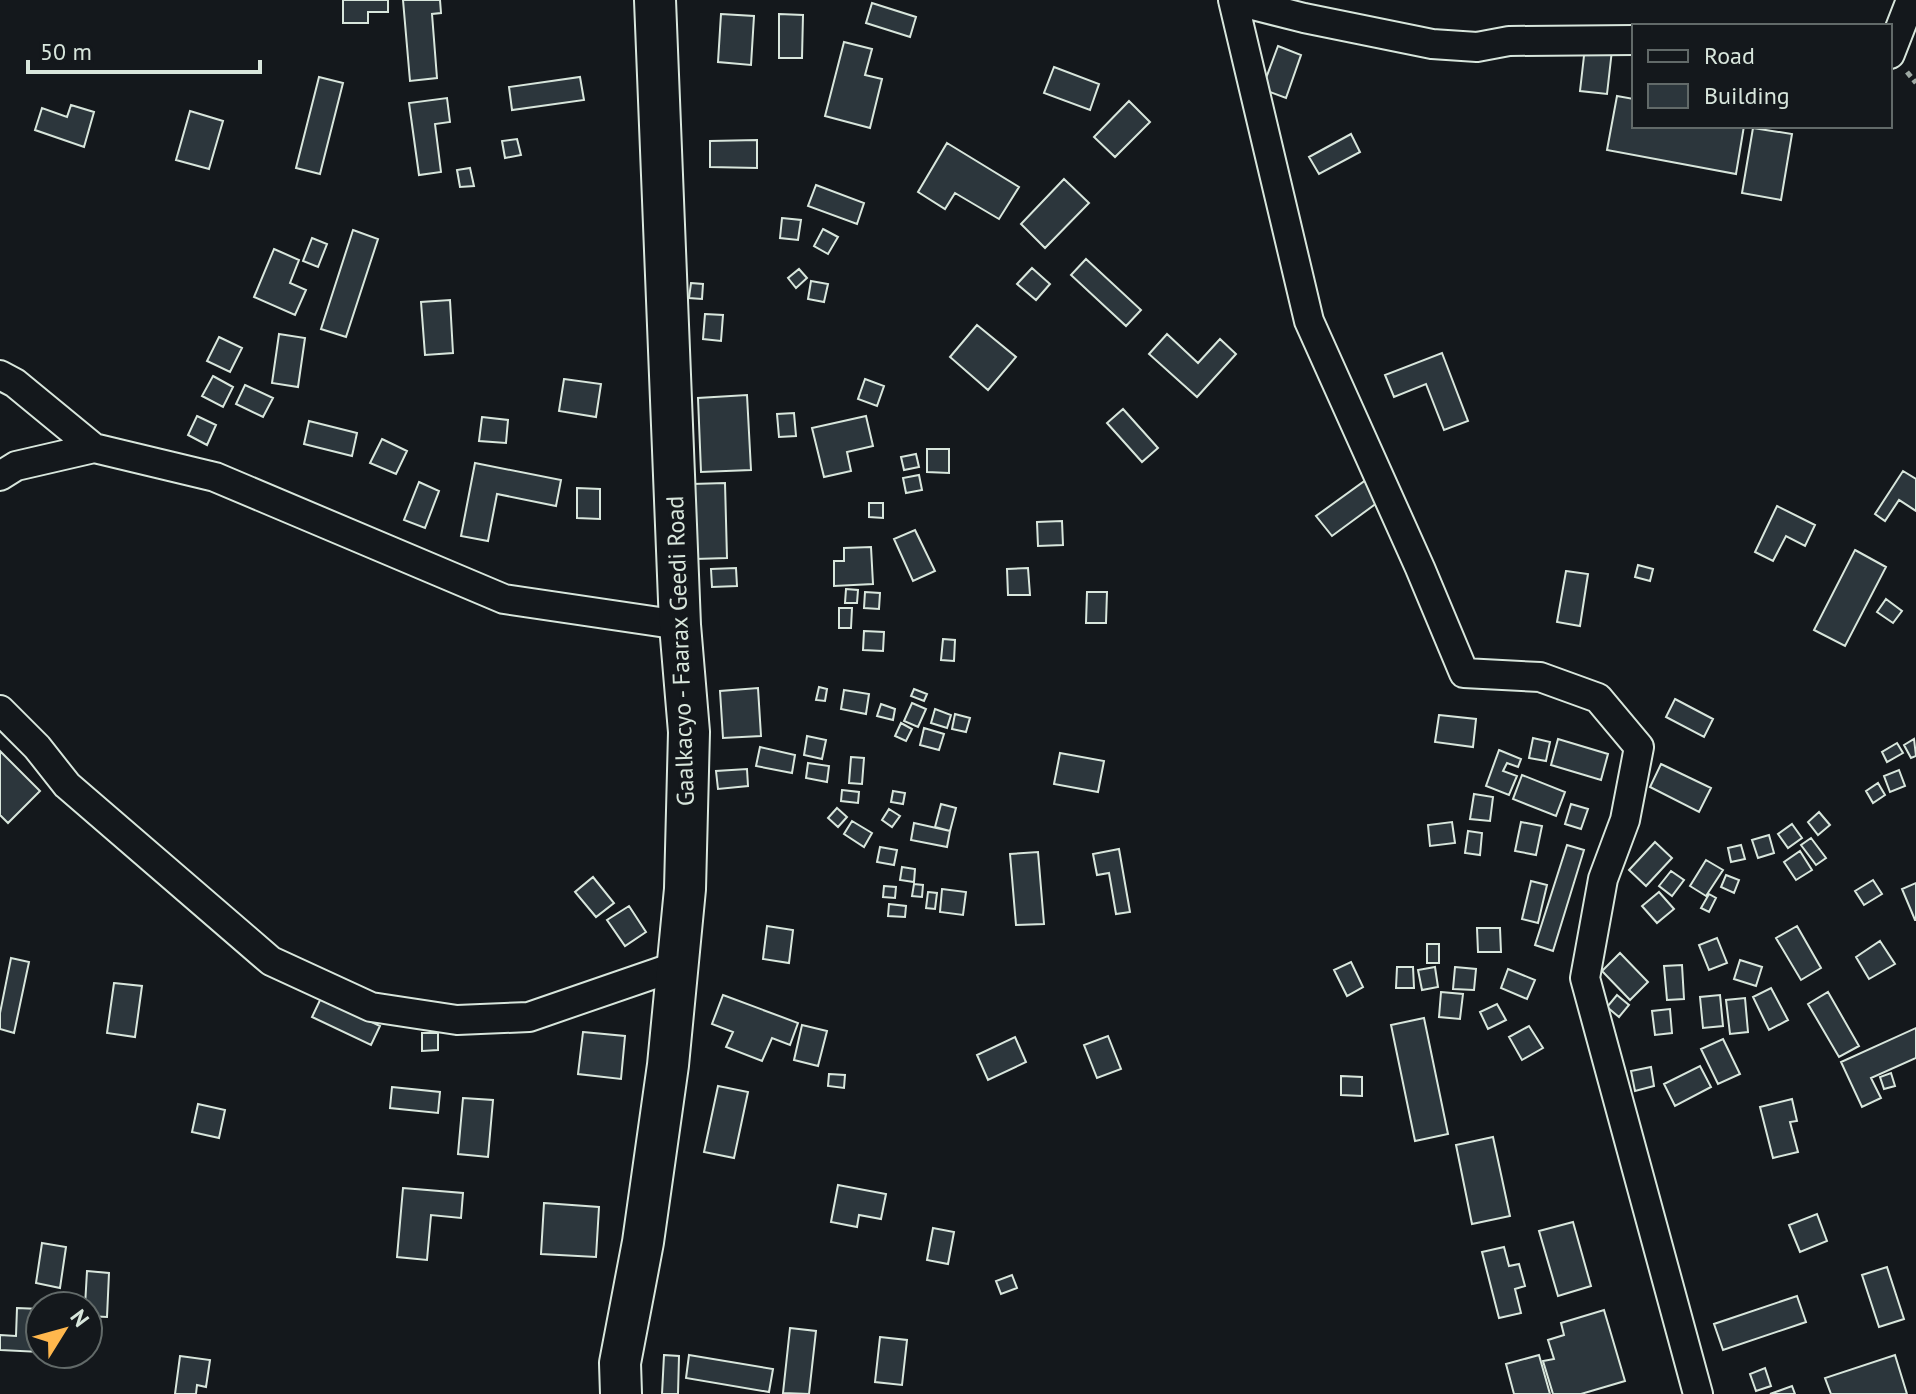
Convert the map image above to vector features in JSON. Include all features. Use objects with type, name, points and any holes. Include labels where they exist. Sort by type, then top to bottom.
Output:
[{"type":"main road","name":"Gaalkacyo - Faarax Geedi Road","points":[[621,1394],[620,1363],[643,1242],[680,965],[689,732],[680,625],[655,0]]},
{"type":"street","points":[[1632,40],[1509,41],[1477,47],[1432,44],[1233,0],[1309,321],[1464,673],[1540,677],[1598,698],[1639,747],[1625,820],[1603,879],[1585,978],[1698,1394]]},
{"type":"street","points":[[1892,49],[1911,0]]},
{"type":"street","points":[[0,375],[15,383],[94,448],[215,477],[504,599],[680,625]]},
{"type":"street","points":[[0,476],[16,466],[94,448]]},
{"type":"street","points":[[0,710],[37,747],[67,785],[271,961],[371,1007],[457,1020],[529,1017],[680,965]]},
{"type":"building","points":[[343,0],[388,0],[388,12],[368,12],[368,23],[343,23]]},
{"type":"building","points":[[403,0],[440,0],[441,13],[432,14],[437,78],[410,81]]},
{"type":"building","points":[[872,3],[916,17],[910,37],[866,23]]},
{"type":"building","points":[[721,14],[754,16],[751,65],[718,62]]},
{"type":"building","points":[[779,14],[803,15],[802,58],[779,58]]},
{"type":"building","points":[[844,42],[872,49],[865,75],[882,79],[870,128],[825,116]]},
{"type":"building","points":[[1278,46],[1301,55],[1286,98],[1262,89]]},
{"type":"building","points":[[1585,47],[1612,50],[1607,94],[1580,91]]},
{"type":"building","points":[[1054,67],[1099,84],[1090,110],[1044,93]]},
{"type":"building","points":[[319,77],[343,83],[320,174],[296,168]]},
{"type":"building","points":[[580,77],[584,100],[512,110],[509,87]]},
{"type":"building","points":[[1617,96],[1632,99],[1632,128],[1744,128],[1736,174],[1607,150]]},
{"type":"building","points":[[447,98],[450,122],[435,124],[441,172],[419,175],[409,103]]},
{"type":"building","points":[[1129,101],[1150,122],[1115,157],[1094,137]]},
{"type":"building","points":[[71,105],[94,112],[84,147],[35,130],[42,108],[67,117]]},
{"type":"building","points":[[190,111],[223,121],[209,169],[176,160]]},
{"type":"building","points":[[1753,128],[1792,134],[1781,200],[1742,193]]},
{"type":"building","points":[[1351,134],[1360,152],[1319,174],[1309,157]]},
{"type":"building","points":[[517,139],[521,155],[505,158],[502,141]]},
{"type":"building","points":[[757,140],[757,168],[710,167],[710,141]]},
{"type":"building","points":[[947,143],[1019,187],[999,219],[955,193],[945,209],[918,192]]},
{"type":"building","points":[[470,168],[474,186],[460,187],[457,170]]},
{"type":"building","points":[[1064,179],[1089,203],[1045,248],[1021,224]]},
{"type":"building","points":[[816,185],[864,203],[857,224],[808,206]]},
{"type":"building","points":[[782,218],[801,220],[798,240],[780,238]]},
{"type":"building","points":[[823,229],[838,237],[828,254],[814,246]]},
{"type":"building","points":[[353,230],[378,239],[346,337],[321,329]]},
{"type":"building","points":[[312,238],[327,244],[318,267],[303,261]]},
{"type":"building","points":[[274,249],[299,260],[290,283],[306,290],[295,315],[254,297]]},
{"type":"building","points":[[1086,259],[1141,310],[1126,326],[1071,275]]},
{"type":"building","points":[[1032,268],[1050,284],[1036,300],[1017,284]]},
{"type":"building","points":[[799,269],[807,278],[796,288],[788,278]]},
{"type":"building","points":[[811,281],[828,284],[824,302],[808,299]]},
{"type":"building","points":[[691,283],[703,284],[702,299],[689,298]]},
{"type":"building","points":[[450,300],[453,353],[425,355],[421,302]]},
{"type":"building","points":[[705,314],[723,315],[721,341],[703,339]]},
{"type":"building","points":[[977,325],[1016,357],[988,390],[950,357]]},
{"type":"building","points":[[279,334],[305,338],[298,387],[272,383]]},
{"type":"building","points":[[1167,334],[1198,363],[1220,339],[1236,354],[1197,397],[1149,354]]},
{"type":"building","points":[[219,337],[242,348],[230,372],[207,361]]},
{"type":"building","points":[[1442,353],[1468,421],[1444,430],[1426,384],[1394,397],[1385,375]]},
{"type":"building","points":[[213,376],[233,387],[223,407],[202,396]]},
{"type":"building","points":[[564,379],[601,384],[596,417],[559,411]]},
{"type":"building","points":[[865,379],[884,386],[877,406],[858,399]]},
{"type":"building","points":[[245,385],[273,398],[263,417],[236,404]]},
{"type":"building","points":[[747,395],[751,470],[701,472],[698,398]]},
{"type":"building","points":[[1123,409],[1158,448],[1142,462],[1107,423]]},
{"type":"building","points":[[794,413],[796,436],[779,437],[777,414]]},
{"type":"building","points":[[197,416],[216,425],[207,445],[188,435]]},
{"type":"building","points":[[866,416],[873,446],[847,452],[851,471],[824,477],[812,428]]},
{"type":"building","points":[[482,417],[508,420],[506,443],[479,441]]},
{"type":"building","points":[[309,421],[357,433],[352,456],[304,444]]},
{"type":"building","points":[[382,439],[407,451],[396,474],[370,463]]},
{"type":"building","points":[[927,449],[949,449],[949,473],[927,472]]},
{"type":"building","points":[[916,454],[919,467],[904,470],[901,457]]},
{"type":"building","points":[[475,463],[561,480],[556,506],[497,494],[488,541],[461,536]]},
{"type":"building","points":[[1903,471],[1916,479],[1916,511],[1899,500],[1885,521],[1875,514]]},
{"type":"building","points":[[919,475],[922,490],[906,493],[903,478]]},
{"type":"building","points":[[1370,477],[1385,497],[1332,536],[1316,516]]},
{"type":"building","points":[[419,482],[439,491],[425,528],[404,520]]},
{"type":"building","points":[[725,483],[727,558],[695,559],[692,484]]},
{"type":"building","points":[[577,488],[600,489],[600,519],[577,518]]},
{"type":"building","points":[[869,503],[883,503],[883,518],[869,517]]},
{"type":"building","points":[[1777,506],[1815,525],[1805,546],[1786,536],[1773,561],[1755,552]]},
{"type":"building","points":[[1062,521],[1063,545],[1038,546],[1037,522]]},
{"type":"building","points":[[915,530],[935,571],[913,581],[894,539]]},
{"type":"building","points":[[871,547],[873,584],[834,586],[834,561],[844,561],[844,548]]},
{"type":"building","points":[[1855,550],[1886,567],[1845,646],[1814,630]]},
{"type":"building","points":[[1638,565],[1653,569],[1650,581],[1635,577]]},
{"type":"building","points":[[736,568],[737,586],[712,587],[711,569]]},
{"type":"building","points":[[1028,568],[1030,595],[1008,595],[1007,569]]},
{"type":"building","points":[[1566,571],[1588,574],[1580,626],[1557,622]]},
{"type":"building","points":[[846,589],[858,590],[857,603],[845,603]]},
{"type":"building","points":[[865,592],[880,593],[879,609],[864,608]]},
{"type":"building","points":[[1087,592],[1107,592],[1106,623],[1086,623]]},
{"type":"building","points":[[1886,599],[1902,611],[1893,623],[1877,612]]},
{"type":"building","points":[[839,608],[852,608],[851,628],[839,628]]},
{"type":"building","points":[[864,631],[884,632],[883,651],[863,650]]},
{"type":"building","points":[[943,639],[955,640],[954,661],[941,660]]},
{"type":"building","points":[[819,687],[827,689],[825,701],[816,700]]},
{"type":"building","points":[[758,688],[761,736],[723,738],[720,691]]},
{"type":"building","points":[[914,689],[927,694],[924,701],[911,696]]},
{"type":"building","points":[[844,690],[869,694],[866,714],[841,709]]},
{"type":"building","points":[[1675,699],[1713,719],[1704,737],[1666,717]]},
{"type":"building","points":[[912,703],[926,709],[918,727],[904,721]]},
{"type":"building","points":[[881,704],[895,709],[893,720],[877,716]]},
{"type":"building","points":[[935,709],[951,715],[947,728],[931,723]]},
{"type":"building","points":[[955,714],[970,718],[966,732],[952,729]]},
{"type":"building","points":[[1439,715],[1476,719],[1473,747],[1435,742]]},
{"type":"building","points":[[901,723],[912,729],[906,741],[895,736]]},
{"type":"building","points":[[924,728],[944,734],[939,750],[920,745]]},
{"type":"building","points":[[807,736],[826,740],[822,759],[804,755]]},
{"type":"building","points":[[1533,738],[1550,742],[1546,761],[1529,758]]},
{"type":"building","points":[[1558,739],[1608,754],[1601,780],[1551,765]]},
{"type":"building","points":[[1914,739],[1916,756],[1911,758],[1904,745]]},
{"type":"building","points":[[1897,743],[1903,753],[1887,762],[1882,752]]},
{"type":"building","points":[[760,747],[795,755],[792,773],[756,766]]},
{"type":"building","points":[[1499,750],[1521,759],[1518,767],[1507,763],[1503,771],[1517,776],[1509,795],[1486,786]]},
{"type":"building","points":[[0,751],[40,791],[8,823],[0,815]]},
{"type":"building","points":[[1060,753],[1104,761],[1098,792],[1054,784]]},
{"type":"building","points":[[851,757],[864,758],[862,784],[849,783]]},
{"type":"building","points":[[808,763],[829,766],[827,782],[806,778]]},
{"type":"building","points":[[1661,764],[1711,788],[1699,812],[1650,787]]},
{"type":"building","points":[[747,769],[748,786],[718,789],[716,771]]},
{"type":"building","points":[[1899,770],[1905,786],[1890,792],[1884,776]]},
{"type":"building","points":[[1522,775],[1565,792],[1556,816],[1513,799]]},
{"type":"building","points":[[1878,783],[1885,795],[1873,803],[1866,791]]},
{"type":"building","points":[[842,790],[859,792],[858,803],[841,801]]},
{"type":"building","points":[[893,791],[905,793],[903,804],[891,802]]},
{"type":"building","points":[[1474,794],[1493,797],[1490,821],[1470,819]]},
{"type":"building","points":[[941,804],[956,808],[950,831],[935,827]]},
{"type":"building","points":[[1571,804],[1588,809],[1581,829],[1565,824]]},
{"type":"building","points":[[837,808],[847,817],[838,827],[828,818]]},
{"type":"building","points":[[889,809],[900,816],[892,827],[882,820]]},
{"type":"building","points":[[1819,812],[1830,825],[1818,835],[1808,822]]},
{"type":"building","points":[[852,821],[872,833],[864,847],[844,834]]},
{"type":"building","points":[[1452,822],[1455,843],[1430,846],[1428,825]]},
{"type":"building","points":[[1521,822],[1542,826],[1536,855],[1515,851]]},
{"type":"building","points":[[914,823],[950,831],[947,847],[911,840]]},
{"type":"building","points":[[1792,824],[1802,838],[1788,848],[1778,834]]},
{"type":"building","points":[[1468,831],[1482,833],[1480,855],[1465,853]]},
{"type":"building","points":[[1769,835],[1774,853],[1758,858],[1752,840]]},
{"type":"building","points":[[1811,838],[1826,858],[1816,865],[1801,845]]},
{"type":"building","points":[[1655,842],[1672,858],[1646,886],[1629,870]]},
{"type":"building","points":[[1567,845],[1584,850],[1553,951],[1535,945]]},
{"type":"building","points":[[1741,845],[1745,859],[1731,862],[1728,848]]},
{"type":"building","points":[[880,847],[897,850],[894,865],[877,862]]},
{"type":"building","points":[[1119,849],[1130,912],[1116,914],[1109,873],[1097,875],[1093,854]]},
{"type":"building","points":[[1800,851],[1812,870],[1796,880],[1784,862]]},
{"type":"building","points":[[1038,852],[1044,924],[1016,925],[1010,854]]},
{"type":"building","points":[[1706,860],[1723,870],[1706,896],[1690,886]]},
{"type":"building","points":[[902,867],[915,869],[914,882],[900,880]]},
{"type":"building","points":[[1671,871],[1684,880],[1672,896],[1659,886]]},
{"type":"building","points":[[1726,875],[1739,880],[1734,893],[1721,887]]},
{"type":"building","points":[[593,877],[614,903],[596,917],[575,892]]},
{"type":"building","points":[[1873,880],[1882,894],[1864,905],[1855,891]]},
{"type":"building","points":[[1531,881],[1547,885],[1538,923],[1522,919]]},
{"type":"building","points":[[1916,883],[1916,920],[1915,920],[1902,889]]},
{"type":"building","points":[[914,884],[923,885],[922,897],[912,896]]},
{"type":"building","points":[[884,886],[896,887],[895,898],[883,897]]},
{"type":"building","points":[[942,889],[966,892],[963,915],[940,912]]},
{"type":"building","points":[[928,892],[937,893],[935,909],[926,908]]},
{"type":"building","points":[[1659,892],[1674,909],[1657,923],[1642,906]]},
{"type":"building","points":[[1709,894],[1716,898],[1709,912],[1701,908]]},
{"type":"building","points":[[889,904],[906,906],[905,917],[888,916]]},
{"type":"building","points":[[629,906],[646,932],[625,946],[607,920]]},
{"type":"building","points":[[767,926],[793,930],[789,963],[763,959]]},
{"type":"building","points":[[1797,926],[1821,968],[1801,980],[1776,938]]},
{"type":"building","points":[[1477,928],[1500,928],[1501,952],[1478,952]]},
{"type":"building","points":[[1717,938],[1727,963],[1709,970],[1699,945]]},
{"type":"building","points":[[1880,941],[1895,964],[1869,979],[1856,957]]},
{"type":"building","points":[[1427,944],[1439,944],[1439,963],[1427,963]]},
{"type":"building","points":[[1620,953],[1648,982],[1630,1000],[1602,971]]},
{"type":"building","points":[[11,958],[29,962],[14,1033],[0,1029],[0,1013]]},
{"type":"building","points":[[1740,960],[1762,967],[1756,986],[1734,979]]},
{"type":"building","points":[[1351,962],[1363,987],[1347,996],[1334,970]]},
{"type":"building","points":[[1682,965],[1684,999],[1667,1000],[1664,966]]},
{"type":"building","points":[[1397,967],[1413,967],[1414,988],[1396,988]]},
{"type":"building","points":[[1435,967],[1438,987],[1422,990],[1418,970]]},
{"type":"building","points":[[1455,967],[1476,969],[1474,990],[1453,989]]},
{"type":"building","points":[[1508,969],[1535,980],[1527,999],[1501,988]]},
{"type":"building","points":[[114,983],[142,986],[135,1037],[107,1033]]},
{"type":"building","points":[[1771,988],[1788,1020],[1769,1030],[1753,997]]},
{"type":"building","points":[[1441,992],[1463,994],[1460,1019],[1439,1017]]},
{"type":"building","points":[[1828,992],[1859,1046],[1839,1057],[1808,1004]]},
{"type":"building","points":[[723,995],[798,1023],[790,1045],[772,1038],[762,1061],[726,1047],[733,1032],[712,1024]]},
{"type":"building","points":[[1617,995],[1629,1005],[1619,1017],[1607,1007]]},
{"type":"building","points":[[1720,995],[1723,1026],[1703,1028],[1700,997]]},
{"type":"building","points":[[321,998],[380,1026],[371,1045],[312,1017]]},
{"type":"building","points":[[1745,998],[1748,1032],[1730,1034],[1726,1000]]},
{"type":"building","points":[[1497,1004],[1506,1020],[1488,1029],[1480,1012]]},
{"type":"building","points":[[1670,1009],[1672,1033],[1655,1035],[1652,1011]]},
{"type":"building","points":[[1424,1018],[1448,1134],[1415,1141],[1391,1025]]},
{"type":"building","points":[[802,1025],[827,1031],[818,1066],[794,1060]]},
{"type":"building","points":[[1529,1026],[1543,1048],[1522,1060],[1509,1037]]},
{"type":"building","points":[[1916,1028],[1916,1058],[1871,1078],[1881,1098],[1862,1107],[1841,1062]]},
{"type":"building","points":[[583,1032],[625,1036],[621,1079],[578,1074]]},
{"type":"building","points":[[422,1033],[438,1033],[438,1050],[422,1051]]},
{"type":"building","points":[[1108,1036],[1121,1069],[1097,1078],[1084,1045]]},
{"type":"building","points":[[1015,1037],[1026,1062],[988,1080],[977,1055]]},
{"type":"building","points":[[1723,1039],[1740,1074],[1718,1084],[1701,1049]]},
{"type":"building","points":[[1700,1066],[1711,1087],[1675,1106],[1664,1084]]},
{"type":"building","points":[[1651,1067],[1654,1086],[1635,1091],[1631,1071]]},
{"type":"building","points":[[1891,1073],[1895,1086],[1884,1089],[1880,1077]]},
{"type":"building","points":[[829,1074],[845,1075],[844,1088],[828,1086]]},
{"type":"building","points":[[1341,1076],[1362,1077],[1362,1096],[1341,1095]]},
{"type":"building","points":[[718,1086],[748,1092],[734,1158],[704,1152]]},
{"type":"building","points":[[392,1087],[440,1092],[438,1113],[390,1108]]},
{"type":"building","points":[[463,1098],[493,1100],[488,1157],[458,1154]]},
{"type":"building","points":[[1792,1099],[1797,1121],[1790,1122],[1798,1152],[1773,1158],[1760,1107]]},
{"type":"building","points":[[198,1104],[225,1110],[219,1138],[192,1132]]},
{"type":"building","points":[[1493,1137],[1510,1216],[1472,1224],[1456,1145]]},
{"type":"building","points":[[838,1185],[886,1194],[881,1219],[859,1215],[857,1227],[831,1222]]},
{"type":"building","points":[[403,1188],[463,1193],[461,1218],[431,1215],[427,1260],[397,1257]]},
{"type":"building","points":[[544,1203],[599,1207],[596,1257],[541,1254]]},
{"type":"building","points":[[1817,1214],[1827,1241],[1800,1252],[1789,1225]]},
{"type":"building","points":[[1573,1222],[1591,1286],[1558,1296],[1539,1231]]},
{"type":"building","points":[[933,1228],[954,1232],[948,1264],[927,1260]]},
{"type":"building","points":[[42,1243],[66,1247],[60,1288],[36,1283]]},
{"type":"building","points":[[1504,1247],[1509,1266],[1519,1264],[1525,1286],[1515,1289],[1521,1313],[1499,1318],[1482,1252]]},
{"type":"building","points":[[1887,1267],[1904,1319],[1879,1327],[1862,1275]]},
{"type":"building","points":[[87,1271],[109,1273],[107,1317],[104,1317],[104,1290],[86,1290]]},
{"type":"building","points":[[1012,1275],[1017,1288],[1001,1294],[996,1281]]},
{"type":"building","points":[[1797,1296],[1806,1322],[1723,1350],[1714,1324]]},
{"type":"building","points":[[17,1308],[24,1308],[24,1351],[0,1350],[0,1335],[16,1336]]},
{"type":"building","points":[[1604,1310],[1625,1381],[1581,1394],[1553,1394],[1543,1361],[1554,1359],[1548,1340],[1564,1335],[1561,1323]]},
{"type":"building","points":[[790,1328],[816,1331],[809,1394],[783,1393]]},
{"type":"building","points":[[880,1337],[907,1340],[902,1385],[875,1382]]},
{"type":"building","points":[[664,1355],[679,1356],[678,1394],[662,1394]]},
{"type":"building","points":[[689,1355],[773,1369],[769,1392],[686,1378]]},
{"type":"building","points":[[1539,1355],[1550,1394],[1514,1394],[1506,1364]]},
{"type":"building","points":[[1895,1355],[1907,1394],[1831,1394],[1825,1378]]},
{"type":"building","points":[[180,1356],[210,1360],[206,1387],[197,1385],[196,1394],[175,1394]]},
{"type":"building","points":[[1765,1368],[1771,1386],[1756,1391],[1750,1374]]},
{"type":"building","points":[[1792,1386],[1795,1394],[1770,1394]]}]
